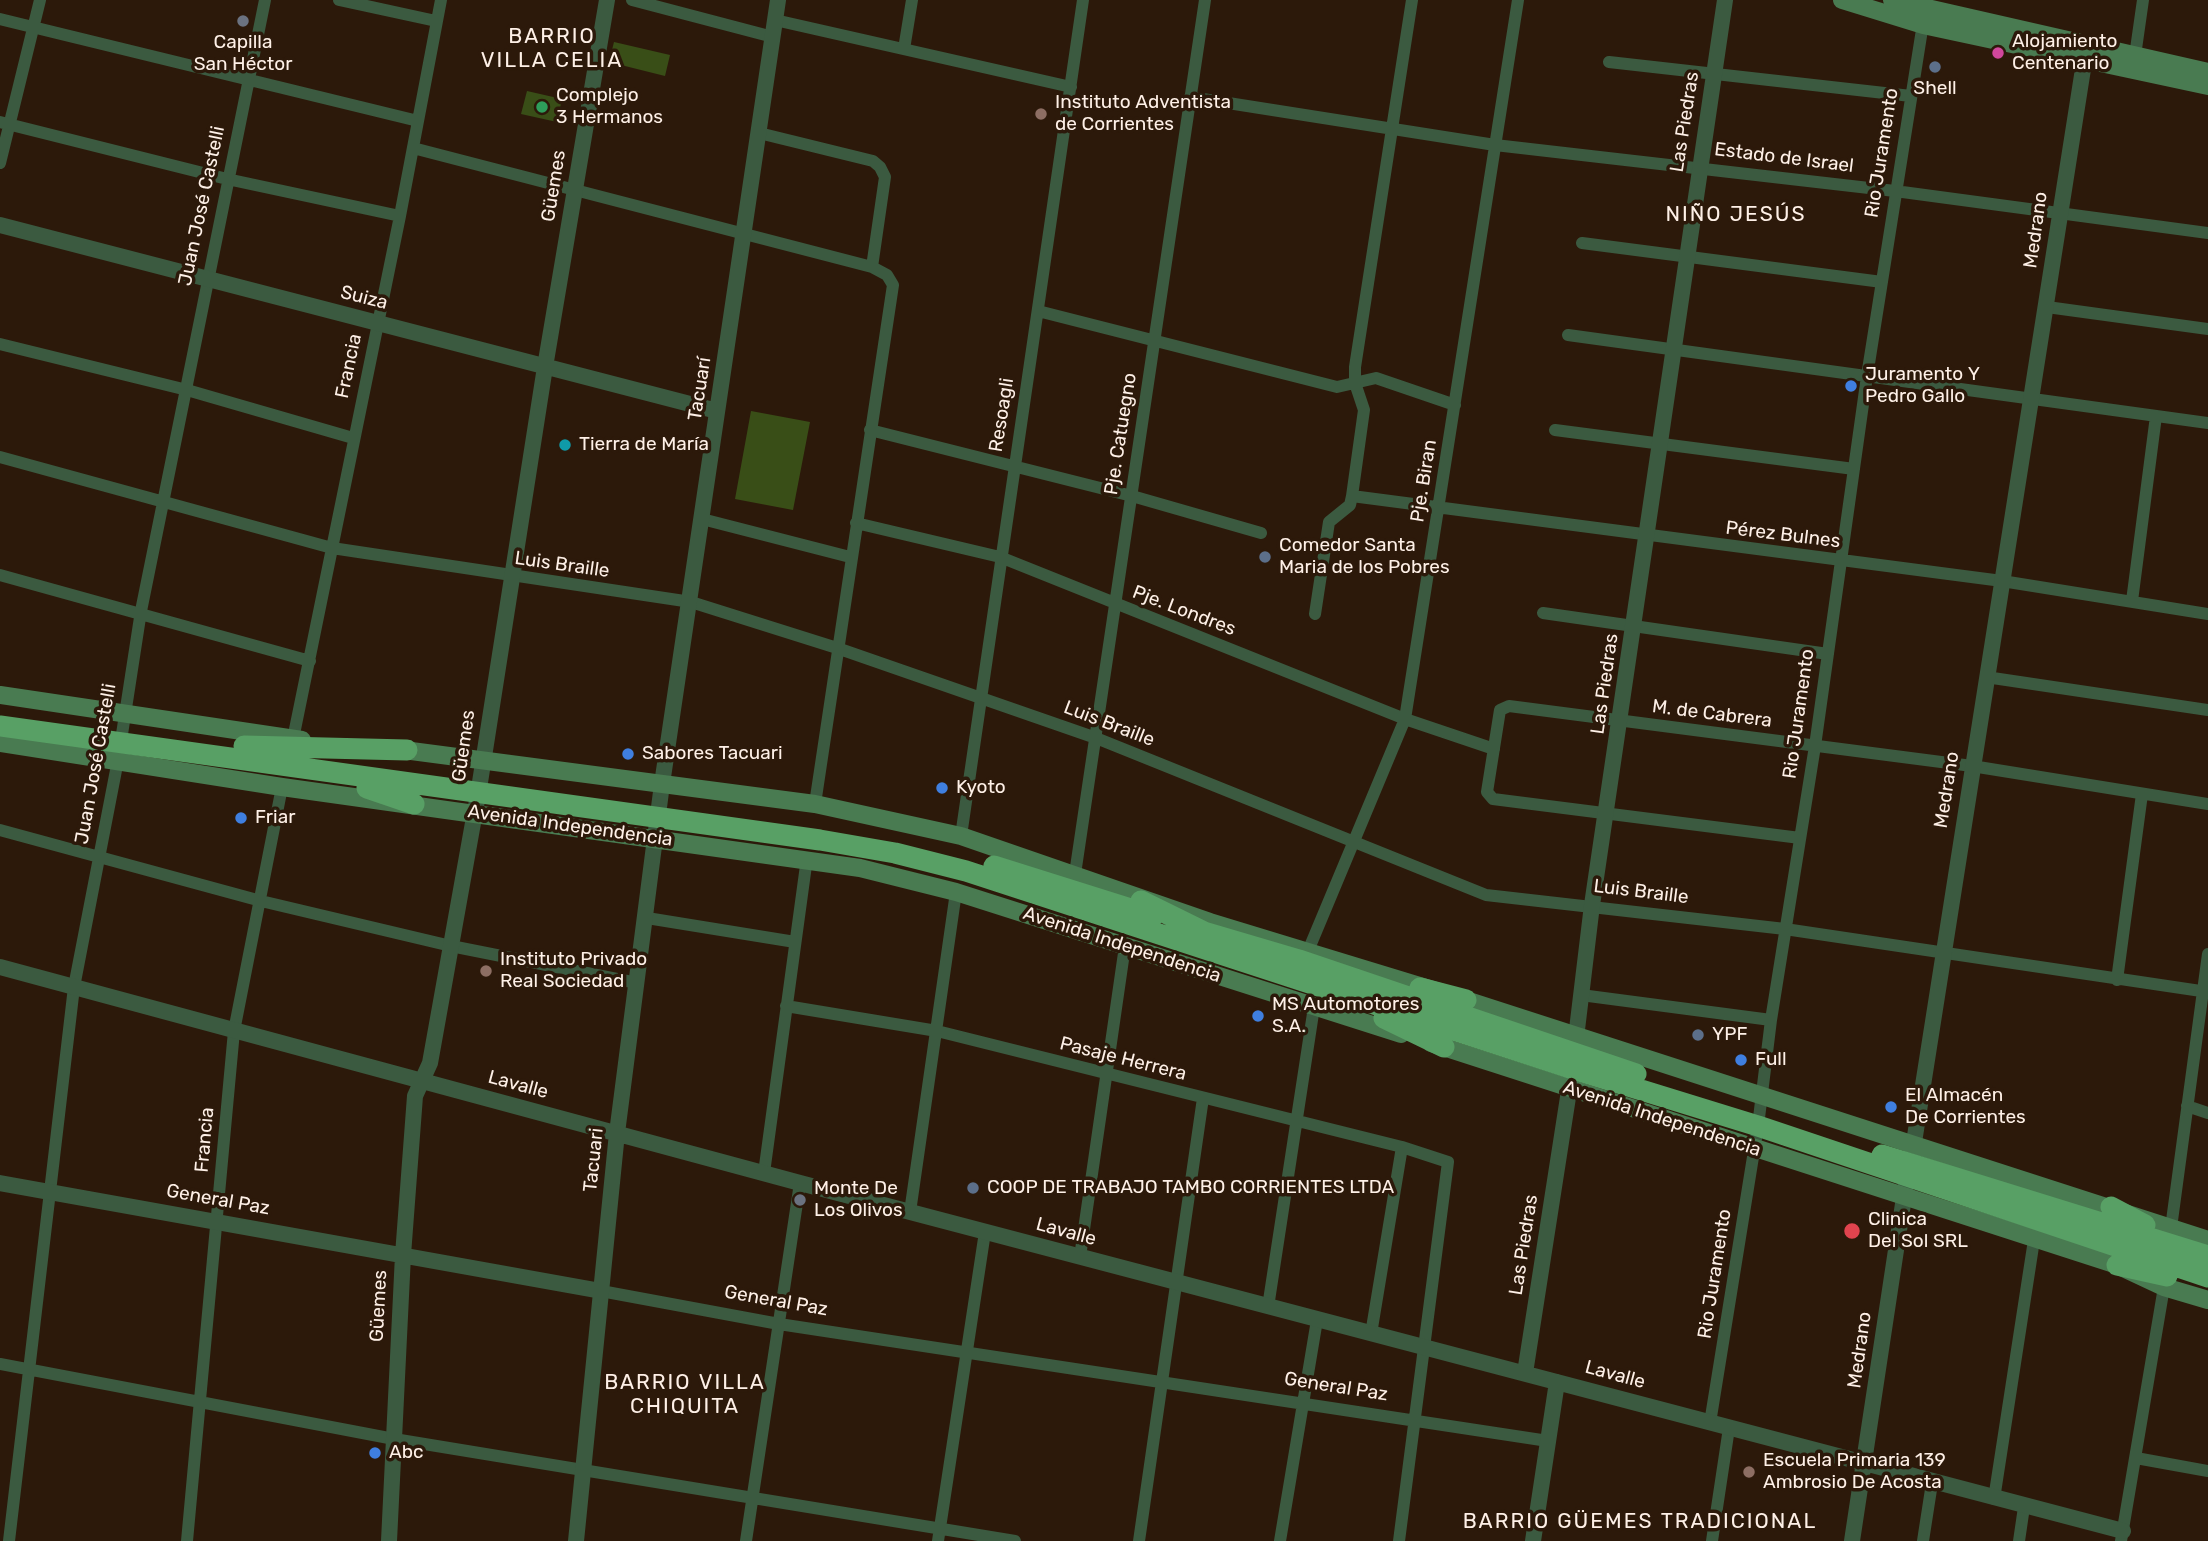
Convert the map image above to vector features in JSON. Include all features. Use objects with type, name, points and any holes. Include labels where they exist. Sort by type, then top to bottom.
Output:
[{"type":"highway","name":"Avenida Independencia","points":[[0,711],[274,764],[477,796],[820,840],[966,871],[1302,963]]},
{"type":"highway","name":"Avenida Independencia","points":[[0,726],[244,746],[477,796]]},
{"type":"highway","points":[[244,746],[407,750]]},
{"type":"highway","points":[[274,764],[341,779],[414,804]]},
{"type":"highway","name":"Avenida Independencia","points":[[658,821],[819,830],[946,853],[1033,876],[1302,963],[1573,1062],[1760,1112],[1909,1170],[2208,1277]]},
{"type":"highway","points":[[1104,885],[1208,934]]},
{"type":"highway","points":[[1302,963],[1466,1000]]},
{"type":"highway","points":[[1302,963],[1444,1047]]},
{"type":"highway","name":"Avenida Independencia","points":[[1909,1170],[2208,1254]]},
{"type":"highway","points":[[2111,1207],[2208,1254]]},
{"type":"highway","points":[[2118,1265],[2208,1284]]},
{"type":"main road","points":[[1842,0],[2086,54],[2208,72]]},
{"type":"main road","points":[[1892,0],[1924,18]]},
{"type":"main road","points":[[2134,63],[2208,86]]},
{"type":"main road","name":"Avenida Independencia","points":[[0,695],[282,787],[414,804],[477,796]]},
{"type":"main road","name":"Avenida Independencia","points":[[0,743],[121,736],[293,738],[407,750],[815,804],[961,836],[1210,922],[1302,963]]},
{"type":"main road","name":"Avenida Independencia","points":[[658,821],[956,892],[1444,1047],[1573,1062],[1760,1112]]},
{"type":"main road","name":"Avenida Independencia","points":[[1466,1000],[1573,1062],[1755,1150],[1909,1170],[2111,1207],[2208,1240]]},
{"type":"main road","name":"Avenida Independencia","points":[[1909,1170],[2034,1240],[2118,1265],[2164,1287],[2208,1300]]},
{"type":"street","points":[[0,163],[5,123],[40,0]]},
{"type":"street","name":"Juan José Castelli","points":[[9,1541],[74,987],[100,856],[141,611],[187,390],[206,280],[265,0]]},
{"type":"street","points":[[339,0],[436,21]]},
{"type":"street","name":"Francia","points":[[293,738],[400,216],[441,0]]},
{"type":"street","name":"Güemes","points":[[389,1541],[403,1255],[415,1096],[430,1063],[451,946],[607,0]]},
{"type":"street","points":[[632,0],[773,37]]},
{"type":"street","name":"Tacuarí","points":[[663,784],[778,0]]},
{"type":"street","points":[[904,49],[912,0]]},
{"type":"street","name":"Resoagli","points":[[961,836],[1083,0]]},
{"type":"street","name":"Pje. Catuegno","points":[[1074,874],[1205,0]]},
{"type":"street","points":[[1315,614],[1329,522],[1350,505],[1352,496],[1364,410],[1355,383],[1355,367],[1412,0]]},
{"type":"street","name":"Pje. Biran","points":[[1302,963],[1405,719],[1518,0]]},
{"type":"street","name":"Las Piedras","points":[[1525,1373],[1573,1062],[1592,905],[1608,815],[1685,258],[1725,0]]},
{"type":"street","points":[[2134,63],[2143,0]]},
{"type":"street","name":"Rio Juramento","points":[[1710,1423],[1755,1150],[1771,1020],[1815,746],[1867,376],[1924,18]]},
{"type":"street","points":[[0,19],[418,121]]},
{"type":"street","points":[[775,20],[1071,87]]},
{"type":"street","name":"Medrano","points":[[1852,1541],[2086,54]]},
{"type":"street","points":[[1609,62],[1910,96]]},
{"type":"street","name":"Estado de Israel","points":[[1190,97],[1495,145],[1895,191],[2208,233]]},
{"type":"street","points":[[5,123],[227,179],[400,216]]},
{"type":"street","points":[[759,133],[873,161],[885,177],[872,267]]},
{"type":"street","points":[[413,148],[872,267],[887,275],[893,285],[815,804]]},
{"type":"street","name":"Suiza","points":[[0,225],[717,411]]},
{"type":"street","points":[[1582,243],[1882,282]]},
{"type":"street","points":[[2046,307],[2208,329]]},
{"type":"street","points":[[1038,311],[1336,387],[1376,378],[1455,405]]},
{"type":"street","points":[[1568,335],[2208,424]]},
{"type":"street","points":[[0,344],[187,390],[353,438]]},
{"type":"street","points":[[2132,601],[2156,416]]},
{"type":"street","points":[[870,430],[1132,496],[1261,533]]},
{"type":"street","points":[[1555,430],[1854,469]]},
{"type":"street","name":"Luis Braille","points":[[0,457],[332,548],[511,578],[691,602],[837,648],[1096,738],[1486,895],[1785,929],[2205,991]]},
{"type":"street","name":"Pérez Bulnes","points":[[1352,496],[1647,537],[2002,581],[2208,614]]},
{"type":"street","points":[[702,519],[850,557]]},
{"type":"street","name":"Pje. Londres","points":[[856,523],[1000,557],[1405,719],[1494,749]]},
{"type":"street","points":[[0,575],[141,611],[310,661]]},
{"type":"street","points":[[1543,613],[1828,654]]},
{"type":"street","points":[[1986,677],[2208,710]]},
{"type":"street","name":"M. de Cabrera","points":[[1494,749],[1500,710],[1508,706],[1972,766],[2208,804]]},
{"type":"street","points":[[1494,749],[1488,792],[1493,799],[1800,838]]},
{"type":"street","name":"Tacuari","points":[[576,1541],[617,1133],[663,784]]},
{"type":"street","name":"Francia","points":[[187,1541],[234,1031],[282,787]]},
{"type":"street","points":[[2117,980],[2142,794]]},
{"type":"street","points":[[0,830],[261,901],[451,946],[637,983]]},
{"type":"street","points":[[764,1173],[807,858]]},
{"type":"street","points":[[911,1212],[956,892]]},
{"type":"street","points":[[647,918],[795,942]]},
{"type":"street","points":[[1080,1257],[1125,946]]},
{"type":"street","points":[[2171,1228],[2208,954]]},
{"type":"street","name":"Lavalle","points":[[0,967],[1370,1335],[1558,1381],[1865,1463],[2122,1536]]},
{"type":"street","points":[[1581,995],[1771,1020]]},
{"type":"street","name":"Pasaje Herrera","points":[[786,1006],[937,1031],[1402,1147],[1448,1162],[1422,1347]]},
{"type":"street","points":[[1268,1307],[1314,1007]]},
{"type":"street","points":[[1139,1541],[1203,1098]]},
{"type":"street","points":[[2187,1107],[2208,1113]]},
{"type":"street","points":[[1370,1335],[1402,1147]]},
{"type":"street","name":"General Paz","points":[[0,1183],[779,1324],[1548,1441]]},
{"type":"street","points":[[746,1541],[800,1183]]},
{"type":"street","points":[[939,1535],[985,1232]]},
{"type":"street","points":[[1994,1499],[2034,1240]]},
{"type":"street","points":[[2122,1536],[2164,1287]]},
{"type":"street","points":[[1280,1541],[1317,1320]]},
{"type":"street","points":[[1399,1541],[1417,1421],[1422,1347]]},
{"type":"street","points":[[0,1364],[200,1403],[939,1535],[1015,1541]]},
{"type":"street","points":[[1533,1541],[1558,1381]]},
{"type":"street","points":[[1712,1541],[1729,1428]]},
{"type":"street","points":[[2136,1458],[2208,1471]]},
{"type":"street","points":[[1923,1541],[1932,1483]]},
{"type":"street","points":[[2019,1541],[2024,1507]]},
{"type":"green space","points":[[614,42],[670,55],[665,76],[609,62]]},
{"type":"green space","name":"Complejo 3 Hermanos","points":[[527,91],[562,99],[557,122],[521,114]]},
{"type":"green space","points":[[751,411],[810,422],[793,510],[735,499]]},
{"type":"place","name":"Capilla San Héctor","points":[[243,21]]},
{"type":"place","name":"Alojamiento Centenario","points":[[1998,53]]},
{"type":"place","name":"Shell","points":[[1935,67]]},
{"type":"place","name":"Complejo 3 Hermanos","points":[[542,107]]},
{"type":"place","name":"Instituto Adventista de Corrientes","points":[[1041,114]]},
{"type":"place","name":"Juramento Y Pedro Gallo","points":[[1851,386]]},
{"type":"place","name":"Tierra de María","points":[[565,445]]},
{"type":"place","name":"Comedor Santa Maria de los Pobres","points":[[1265,557]]},
{"type":"place","name":"Sabores Tacuari","points":[[628,754]]},
{"type":"place","name":"Kyoto","points":[[942,788]]},
{"type":"place","name":"Friar","points":[[241,818]]},
{"type":"place","name":"Instituto Privado Real Sociedad","points":[[486,971]]},
{"type":"place","name":"MS Automotores S.A.","points":[[1258,1016]]},
{"type":"place","name":"YPF","points":[[1698,1035]]},
{"type":"place","name":"Full","points":[[1741,1060]]},
{"type":"place","name":"El Almacén De Corrientes","points":[[1891,1107]]},
{"type":"place","name":"COOP DE TRABAJO TAMBO CORRIENTES LTDA","points":[[973,1188]]},
{"type":"place","name":"Monte De Los Olivos","points":[[800,1200]]},
{"type":"place","name":"Clinica Del Sol SRL","points":[[1852,1231]]},
{"type":"place","name":"Abc","points":[[375,1453]]},
{"type":"place","name":"Escuela Primaria 139 Ambrosio De Acosta","points":[[1749,1472]]},
{"type":"district","name":"BARRIO VILLA CELIA","points":[[552,49]]},
{"type":"district","name":"NIÑO JESÚS","points":[[1736,215]]},
{"type":"district","name":"BARRIO VILLA CHIQUITA","points":[[685,1395]]},
{"type":"district","name":"BARRIO GÜEMES TRADICIONAL","points":[[1640,1522]]}]
